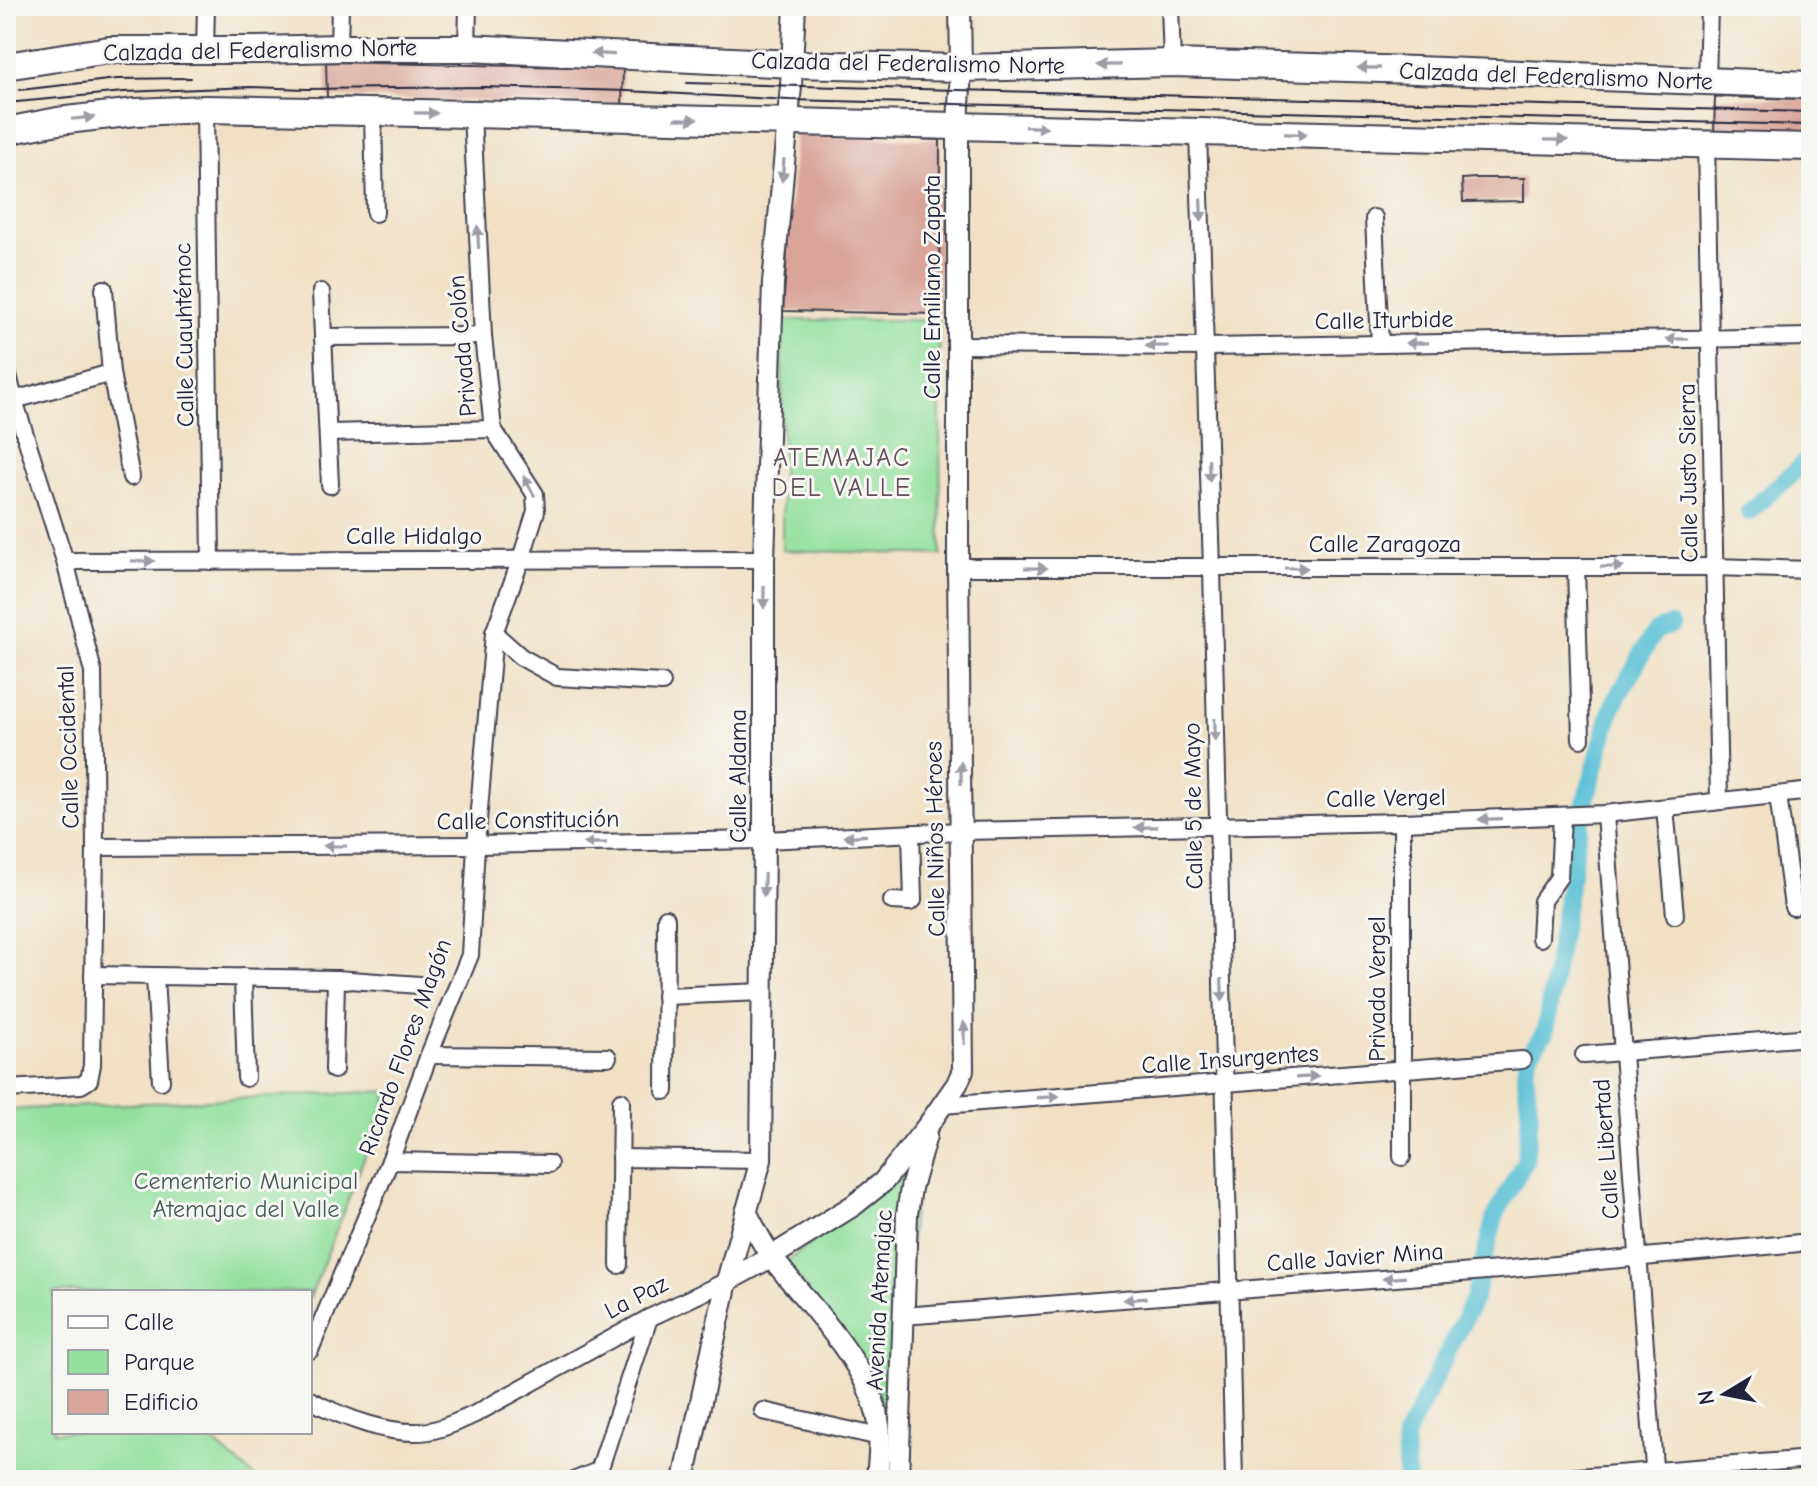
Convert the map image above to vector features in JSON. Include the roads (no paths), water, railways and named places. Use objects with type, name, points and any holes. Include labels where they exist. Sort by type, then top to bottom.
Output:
[{"type":"main road","name":"Calzada del Federalismo Norte","points":[[6,66],[109,50],[467,48],[793,64],[961,68],[1172,63],[1811,85]]},
{"type":"main road","points":[[6,131],[58,121],[205,109],[1811,147]]},
{"type":"street","points":[[205,51],[206,6]]},
{"type":"street","points":[[339,48],[340,6]]},
{"type":"street","points":[[467,48],[468,6]]},
{"type":"street","name":"Calle Aldama","points":[[684,1480],[727,1281],[761,1160],[764,559],[773,283],[793,64],[795,6]]},
{"type":"street","name":"Calle Emiliano Zapata","points":[[958,567],[960,6]]},
{"type":"street","points":[[1170,6],[1172,63]]},
{"type":"street","points":[[1707,82],[1709,6]]},
{"type":"street","name":"Calle Cuauhtémoc","points":[[205,109],[211,561]]},
{"type":"street","points":[[373,111],[375,213]]},
{"type":"street","name":"Privada Colón","points":[[472,114],[483,336],[493,429],[535,494],[536,511],[521,559]]},
{"type":"street","name":"Calle 5 de Mayo","points":[[1198,132],[1234,1480]]},
{"type":"street","name":"Calle Justo Sierra","points":[[1706,143],[1719,801]]},
{"type":"street","points":[[1374,218],[1380,344]]},
{"type":"street","points":[[104,289],[111,373],[131,477]]},
{"type":"street","points":[[321,292],[330,485]]},
{"type":"street","points":[[323,337],[483,336]]},
{"type":"street","name":"Calle Iturbide","points":[[958,345],[1206,347],[1811,337]]},
{"type":"street","name":"Calle Occidental","points":[[6,366],[65,561],[93,672],[95,847],[92,1065],[89,1080],[81,1085],[6,1089]]},
{"type":"street","points":[[14,400],[111,373]]},
{"type":"street","points":[[329,433],[493,429]]},
{"type":"street","name":"Ricardo Flores Magón","points":[[312,1345],[390,1161],[470,955],[494,633],[521,559]]},
{"type":"street","name":"Calle Hidalgo","points":[[65,561],[764,559]]},
{"type":"street","name":"Calle Zaragoza","points":[[958,567],[1714,567],[1811,570]]},
{"type":"street","name":"Calle Niños Héroes","points":[[942,1105],[963,1070],[958,567]]},
{"type":"street","points":[[1576,567],[1581,739]]},
{"type":"street","points":[[494,633],[521,657],[557,677],[662,683]]},
{"type":"street","name":"Calle Vergel","points":[[961,831],[1601,815],[1811,791]]},
{"type":"street","points":[[1778,795],[1793,907]]},
{"type":"street","points":[[1665,808],[1675,915]]},
{"type":"street","name":"Calle Libertad","points":[[1601,815],[1623,1052],[1655,1476]]},
{"type":"street","points":[[1540,938],[1542,901],[1559,877],[1565,816]]},
{"type":"street","name":"Privada Vergel","points":[[1402,822],[1402,1157]]},
{"type":"street","name":"Calle Constitución","points":[[95,847],[764,840],[961,831]]},
{"type":"street","points":[[892,901],[913,900],[911,833]]},
{"type":"street","points":[[665,1091],[666,918]]},
{"type":"street","points":[[93,975],[336,979],[420,985]]},
{"type":"street","points":[[155,977],[161,1081]]},
{"type":"street","points":[[243,977],[246,1078]]},
{"type":"street","points":[[334,1070],[336,979]]},
{"type":"street","points":[[665,996],[763,992]]},
{"type":"street","points":[[1584,1055],[1811,1037]]},
{"type":"street","points":[[429,1055],[608,1057]]},
{"type":"street","name":"Calle Insurgentes","points":[[942,1105],[1522,1060]]},
{"type":"street","points":[[619,1265],[621,1101]]},
{"type":"street","name":"La Paz","points":[[312,1401],[364,1423],[404,1432],[428,1431],[475,1414],[649,1318],[771,1257],[854,1205],[883,1182],[942,1105]]},
{"type":"street","name":"Avenida Atemajac","points":[[898,1480],[907,1214],[929,1124]]},
{"type":"street","points":[[620,1158],[761,1160]]},
{"type":"street","points":[[390,1161],[549,1164]]},
{"type":"street","name":"Avenida Atemajac","points":[[746,1212],[771,1257],[861,1372],[873,1402],[880,1437],[877,1480]]},
{"type":"street","name":"Calle Javier Mina","points":[[903,1316],[1499,1270],[1811,1242]]},
{"type":"street","points":[[576,1480],[598,1475],[649,1318]]},
{"type":"street","points":[[763,1411],[880,1437]]},
{"type":"street","points":[[1539,1480],[1655,1476],[1811,1459]]},
{"type":"waterway","points":[[1749,512],[1811,457]]},
{"type":"waterway","points":[[1407,1480],[1405,1438],[1474,1299],[1495,1216],[1525,1161],[1530,1116],[1525,1071],[1530,1053],[1545,1032],[1579,825],[1612,707],[1655,631],[1671,625]]},
{"type":"tram line","points":[[20,90],[117,79],[191,78]]},
{"type":"tram line","points":[[687,83],[1811,112]]},
{"type":"tram line","points":[[6,103],[124,92],[251,87],[485,87],[789,100],[1811,125]]},
{"type":"district","name":"ATEMAJAC DEL VALLE","points":[[842,473]]},
{"type":"park label","name":"Cementerio Municipal Atemajac del Valle","points":[[246,1195]]}]
